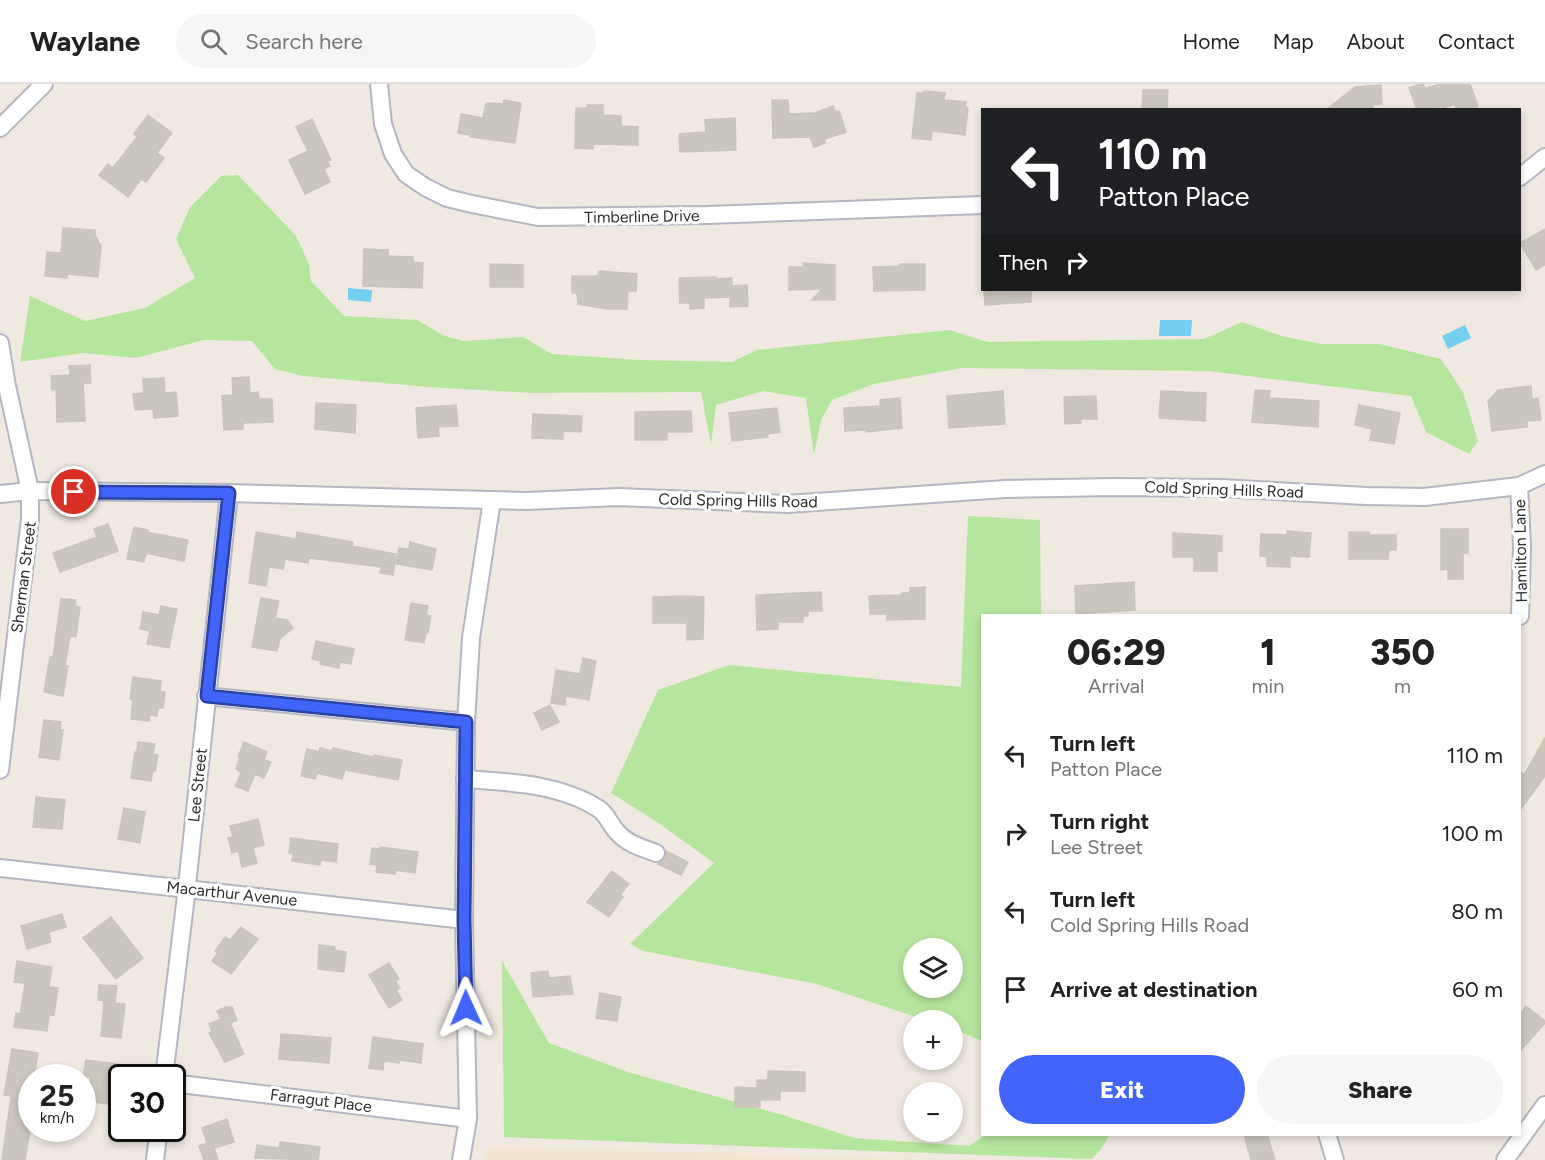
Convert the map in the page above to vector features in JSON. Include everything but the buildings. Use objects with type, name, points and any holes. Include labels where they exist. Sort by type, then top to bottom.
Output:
[{"type":"street","points":[[0,128],[44,84]]},
{"type":"street","name":"Timberline Drive","points":[[379,84],[383,124],[393,154],[406,174],[447,198],[483,206],[538,217],[622,217],[981,205]]},
{"type":"street","points":[[1521,176],[1545,157]]},
{"type":"street","name":"Sherman Street","points":[[0,343],[9,398],[30,491],[30,519],[0,770]]},
{"type":"street","name":"Cold Spring Hills Road","points":[[0,494],[30,491],[229,493],[492,500],[618,497],[787,504],[1005,489],[1113,487],[1221,488],[1424,497],[1519,486],[1545,474]]},
{"type":"street","name":"Hamilton Lane","points":[[1519,486],[1522,546],[1520,614]]},
{"type":"street","name":"Lee Street","points":[[166,1064],[229,493]]},
{"type":"street","points":[[461,1160],[468,1119],[464,920],[466,722],[471,638],[492,500]]},
{"type":"street","points":[[207,696],[466,722]]},
{"type":"street","points":[[465,779],[531,786],[569,793],[602,810],[619,835],[632,844],[656,853]]},
{"type":"street","name":"Macarthur Avenue","points":[[0,868],[464,920]]},
{"type":"street","name":"Farragut Place","points":[[186,1085],[468,1119]]},
{"type":"street","points":[[1505,1160],[1545,1105]]},
{"type":"street","points":[[1328,1136],[1335,1160]]},
{"type":"street","points":[[155,1160],[157,1142]]},
{"type":"shaded area","points":[[490,1146],[938,1160],[483,1160]]},
{"type":"green space","points":[[238,175],[296,236],[309,264],[311,281],[344,316],[417,320],[445,336],[464,341],[523,337],[552,354],[639,360],[732,362],[757,350],[949,330],[988,342],[1204,339],[1242,322],[1281,336],[1321,344],[1380,344],[1441,359],[1463,392],[1478,441],[1469,454],[1426,432],[1411,396],[1208,371],[962,368],[874,384],[832,400],[821,420],[814,455],[806,398],[763,391],[716,405],[711,445],[701,392],[532,393],[303,376],[275,369],[252,341],[204,340],[136,358],[83,353],[20,362],[30,296],[85,321],[145,308],[195,278],[176,239],[190,207],[221,176]]},
{"type":"green space","points":[[968,516],[1040,520],[1041,614],[981,614],[981,1041],[963,1033],[963,1010],[903,1010],[903,1013],[817,984],[643,951],[630,944],[714,863],[657,822],[611,793],[658,690],[729,665],[961,687]]},
{"type":"green space","points":[[502,961],[549,1043],[631,1073],[783,1115],[854,1138],[969,1146],[983,1136],[1109,1136],[1092,1159],[504,1137]]},
{"type":"water","points":[[348,288],[372,290],[371,302],[348,300]]},
{"type":"water","points":[[1160,320],[1192,320],[1191,336],[1159,336]]},
{"type":"water","points":[[1465,325],[1471,338],[1448,349],[1442,336]]},
{"type":"route","points":[[74,492],[229,493],[207,696],[466,722],[464,920],[466,1008]]}]
